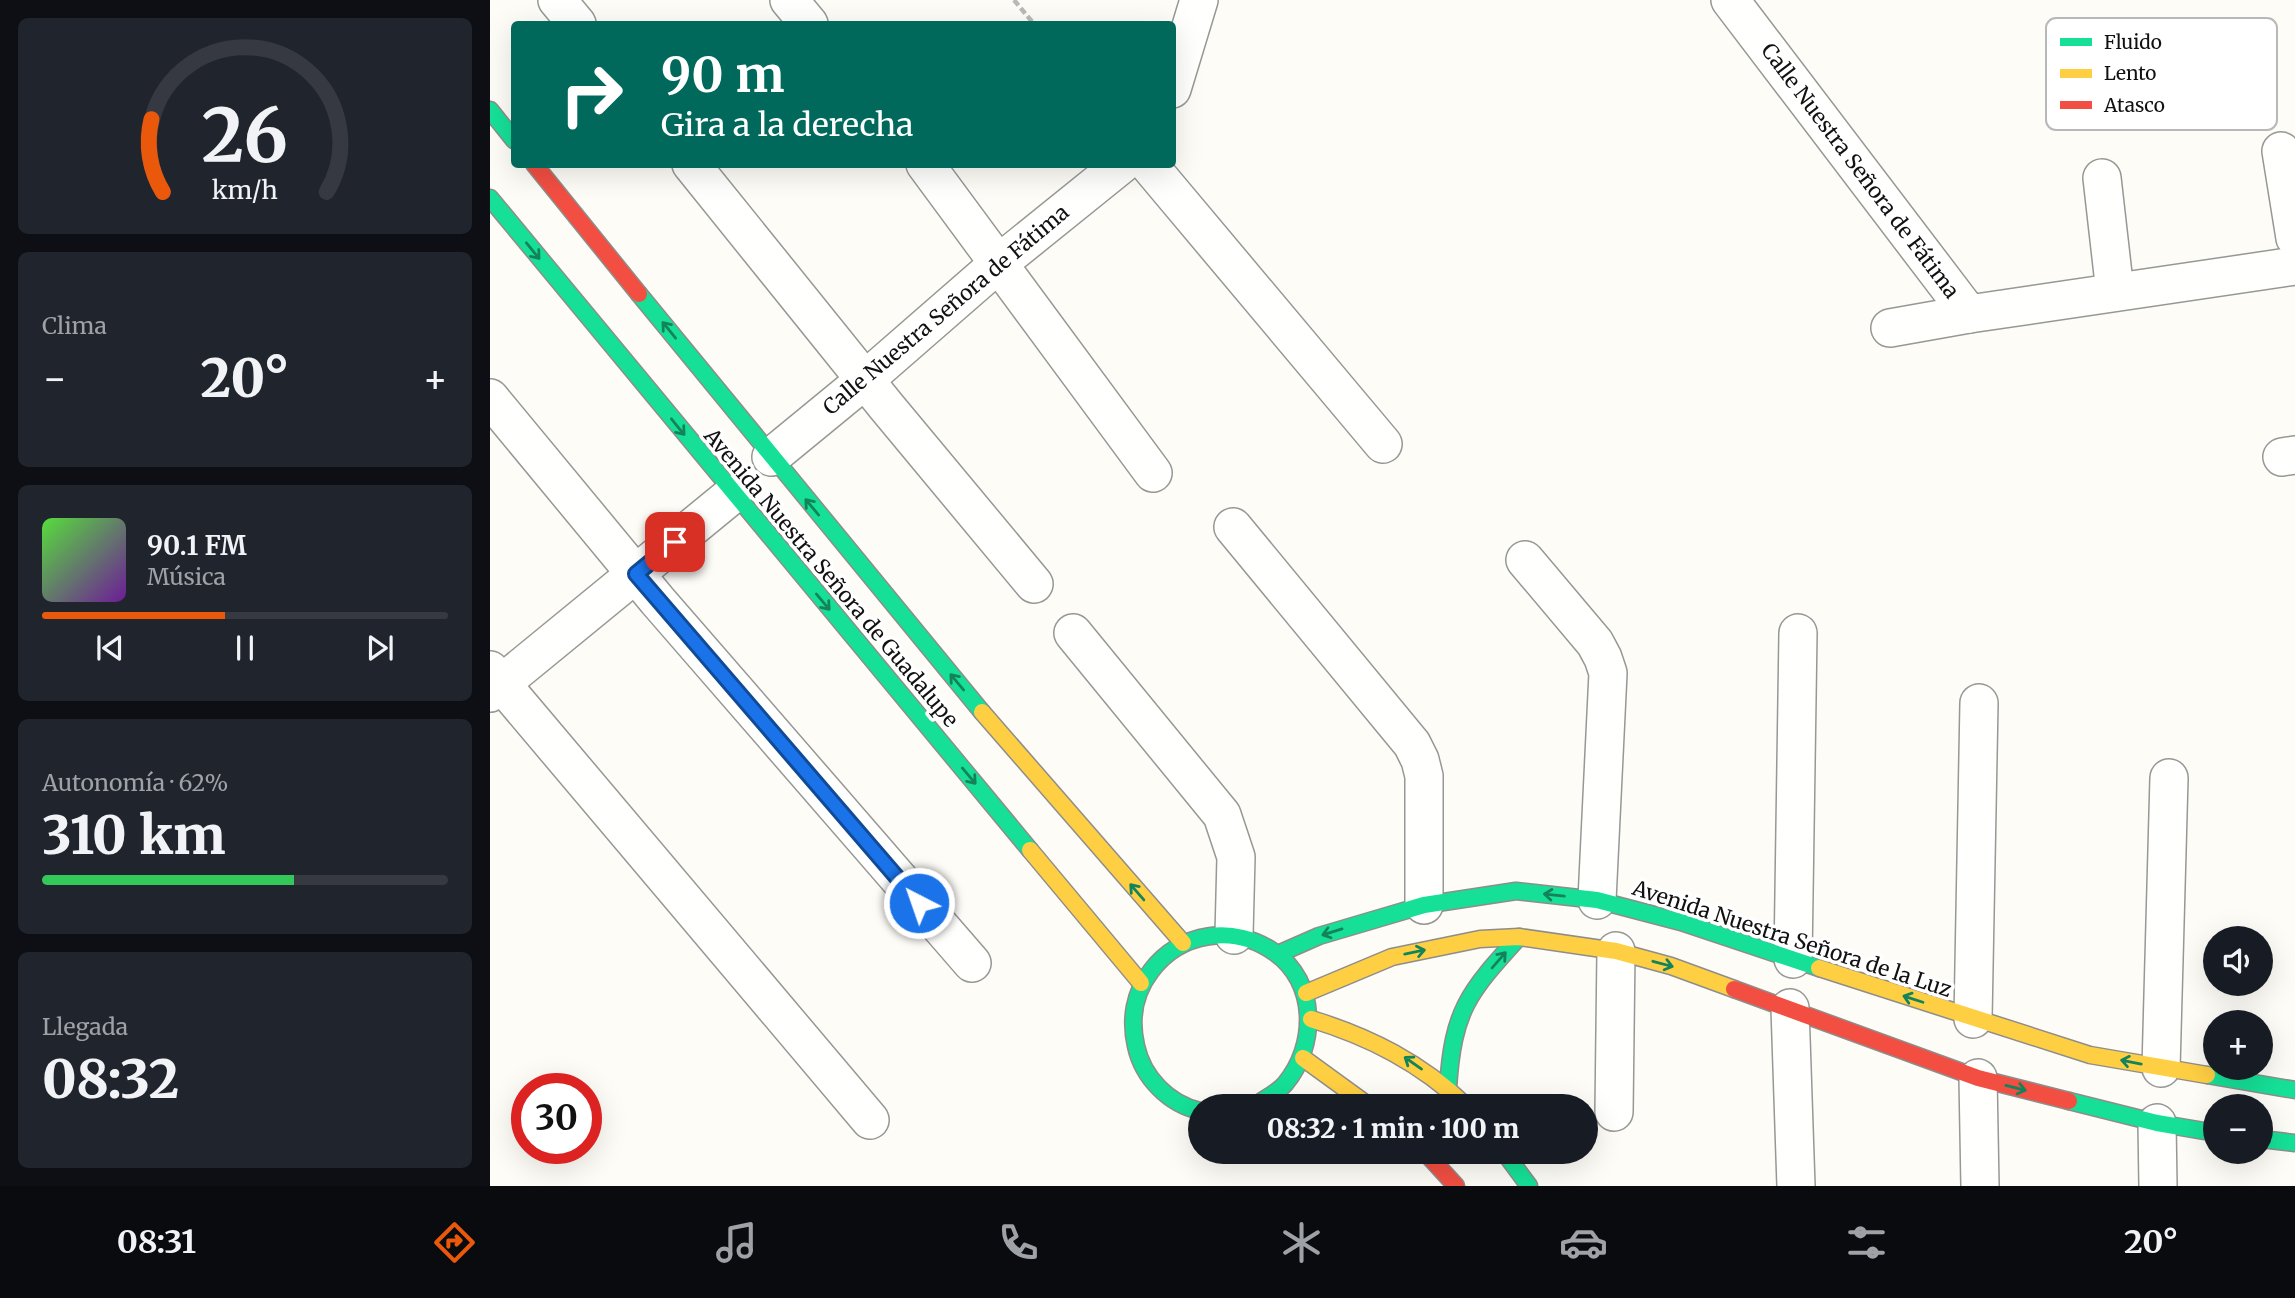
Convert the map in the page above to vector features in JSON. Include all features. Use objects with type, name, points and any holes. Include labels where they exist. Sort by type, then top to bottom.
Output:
[{"type":"street","points":[[557,0],[574,21]]},
{"type":"street","points":[[789,0],[806,21]]},
{"type":"street","points":[[1176,76],[1199,0]]},
{"type":"street","name":"Calle Nuestra Señora de Fátima","points":[[1730,0],[1969,314],[2295,266]]},
{"type":"street","points":[[490,110],[511,136]]},
{"type":"street","points":[[2281,151],[2295,238]]},
{"type":"street","name":"Avenida Nuestra Señora de Guadalupe","points":[[537,168],[771,457],[1027,766],[1183,943]]},
{"type":"street","points":[[694,168],[1034,584]]},
{"type":"street","points":[[928,168],[1153,473]]},
{"type":"street","name":"Calle Nuestra Señora de Fátima","points":[[771,457],[866,379],[998,264],[1117,168]]},
{"type":"street","points":[[1151,168],[1383,444]]},
{"type":"street","points":[[2102,178],[2115,292]]},
{"type":"street","name":"Avenida Nuestra Señora de Guadalupe","points":[[490,198],[1141,983]]},
{"type":"street","points":[[1890,328],[1969,314]]},
{"type":"street","points":[[490,398],[636,574],[972,963]]},
{"type":"street","points":[[733,494],[636,574],[494,682],[870,1120]]},
{"type":"street","points":[[1233,527],[1412,744],[1424,776],[1424,905]]},
{"type":"street","points":[[1525,560],[1595,643],[1608,673],[1597,900]]},
{"type":"street","points":[[1793,959],[1798,633]]},
{"type":"street","points":[[1073,634],[1222,816],[1236,856],[1234,935]]},
{"type":"street","points":[[1973,1019],[1979,703]]},
{"type":"street","points":[[2161,1068],[2169,778]]},
{"type":"street","name":"Avenida Nuestra Señora de la Luz","points":[[1278,954],[1320,936],[1424,905],[1516,891],[1597,900],[1681,922],[2090,1055],[2295,1090]]},
{"type":"street","points":[[1188,1109],[1164,1094],[1144,1071],[1133,1043],[1132,1013],[1141,983],[1158,960],[1183,943],[1208,935],[1234,935],[1257,941],[1278,954],[1294,972],[1306,993],[1311,1019],[1303,1058],[1293,1076],[1274,1094]]},
{"type":"street","points":[[1306,993],[1392,957],[1479,939],[1519,937],[1616,951],[1671,966],[1978,1079],[2157,1123],[2203,1131]]},
{"type":"street","points":[[1448,1088],[1450,1053],[1456,1023],[1475,987],[1519,937]]},
{"type":"street","points":[[1614,1112],[1616,951]]},
{"type":"street","points":[[1790,1009],[1796,1186]]},
{"type":"street","points":[[1311,1019],[1350,1030],[1399,1053],[1454,1094]]},
{"type":"street","points":[[1303,1058],[1352,1094]]},
{"type":"street","points":[[1978,1079],[1980,1186]]},
{"type":"street","points":[[2157,1123],[2158,1186]]},
{"type":"street","points":[[2273,1140],[2295,1143]]},
{"type":"street","points":[[1513,1164],[1529,1186]]},
{"type":"path","points":[[1014,0],[1032,21]]},
{"type":"traffic: fast","points":[[490,110],[511,136]]},
{"type":"traffic: fast","points":[[490,198],[1030,850]]},
{"type":"traffic: fast","points":[[639,294],[982,712]]},
{"type":"traffic: fast","points":[[1278,954],[1319,936],[1424,905],[1516,891],[1597,900],[1681,922],[1819,968]]},
{"type":"traffic: fast","points":[[1188,1107],[1159,1088],[1139,1058],[1133,1026],[1135,1007],[1145,979],[1163,958],[1192,940],[1208,936],[1225,935],[1258,943],[1274,952],[1299,980],[1308,1015],[1303,1052],[1296,1069],[1285,1084],[1272,1094]]},
{"type":"traffic: fast","points":[[1448,1088],[1454,1039],[1466,1004],[1487,973],[1519,937]]},
{"type":"traffic: fast","points":[[2236,1080],[2295,1090]]},
{"type":"traffic: fast","points":[[2069,1101],[2157,1123],[2203,1131]]},
{"type":"traffic: fast","points":[[2273,1140],[2295,1143]]},
{"type":"traffic: fast","points":[[1513,1164],[1529,1186]]},
{"type":"traffic: slow","points":[[982,712],[1183,943]]},
{"type":"traffic: slow","points":[[1030,850],[1141,983]]},
{"type":"traffic: slow","points":[[1306,993],[1392,957],[1480,939],[1519,937],[1616,951],[1671,966],[1734,989]]},
{"type":"traffic: slow","points":[[1819,968],[2090,1055],[2203,1074]]},
{"type":"traffic: slow","points":[[1311,1019],[1354,1034],[1394,1053],[1452,1094]]},
{"type":"traffic: slow","points":[[1303,1058],[1352,1094]]},
{"type":"traffic: jam","points":[[537,168],[639,294]]},
{"type":"traffic: jam","points":[[1734,989],[1978,1078],[2069,1101]]},
{"type":"traffic: jam","points":[[1436,1164],[1456,1186]]},
{"type":"route","points":[[675,542],[636,574],[919,903]]}]
